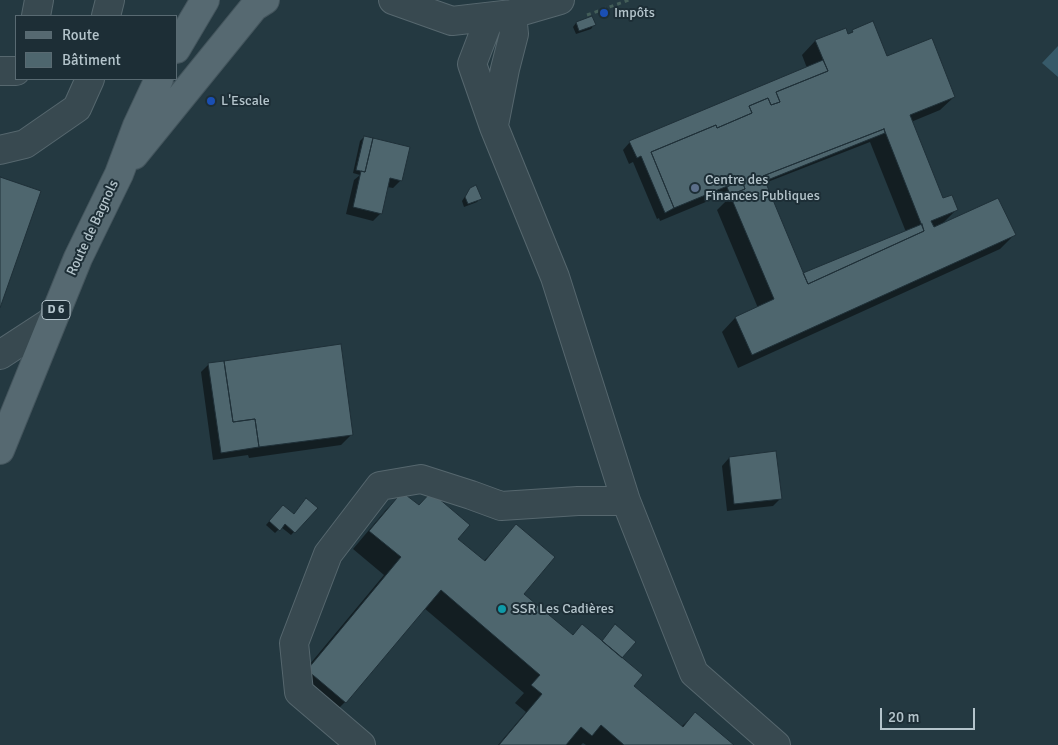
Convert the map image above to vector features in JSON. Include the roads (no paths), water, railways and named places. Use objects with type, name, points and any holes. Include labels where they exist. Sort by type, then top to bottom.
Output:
[{"type":"main road","points":[[178,46],[205,0]]},
{"type":"main road","name":"D 6","points":[[119,174],[254,7],[265,0]]},
{"type":"main road","name":"D 6","points":[[119,174],[137,126],[159,80]]},
{"type":"main road","name":"Route de Bagnols","points":[[0,450],[78,258],[119,174]]},
{"type":"street","points":[[36,15],[39,0]]},
{"type":"street","points":[[106,15],[110,0]]},
{"type":"street","points":[[393,0],[452,20],[491,10],[560,0]]},
{"type":"street","points":[[491,10],[472,64],[494,127],[555,277],[626,501],[694,673],[776,745]]},
{"type":"street","points":[[0,71],[15,71]]},
{"type":"street","points":[[0,150],[25,144],[77,108],[90,80]]},
{"type":"street","points":[[0,355],[52,321]]},
{"type":"street","points":[[361,745],[299,692],[294,643],[328,554],[380,486],[421,479],[501,506],[578,501],[626,501]]},
{"type":"water","points":[[1058,46],[1058,77],[1042,63]]},
{"type":"place","name":"Impôts","points":[[604,13]]},
{"type":"place","name":"L'Escale","points":[[211,101]]},
{"type":"place","name":"Centre des Finances Publiques","points":[[695,188]]},
{"type":"place","name":"SSR Les Cadières","points":[[502,609]]}]
